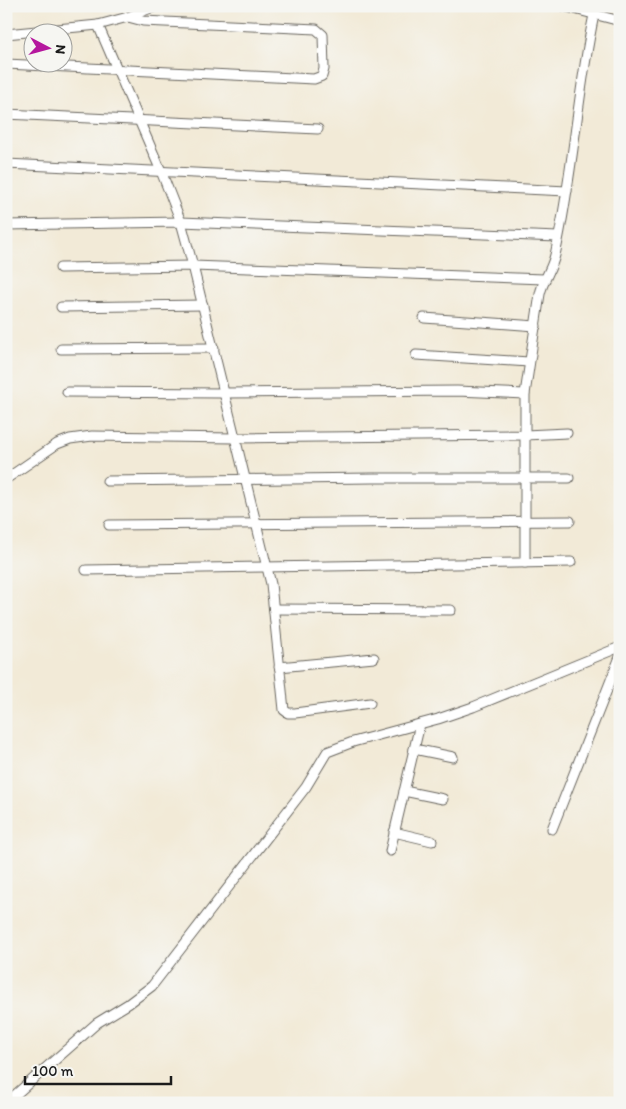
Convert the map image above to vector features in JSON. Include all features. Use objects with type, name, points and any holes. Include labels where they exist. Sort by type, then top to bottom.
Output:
[{"type":"street","points":[[6,34],[98,25],[128,17],[156,6]]},
{"type":"street","points":[[563,6],[620,21]]},
{"type":"street","points":[[525,563],[525,394],[529,362],[540,294],[544,279],[554,257],[567,192],[586,53],[594,15]]},
{"type":"street","points":[[6,64],[314,79],[322,76],[324,69],[324,40],[316,28],[143,21],[128,17]]},
{"type":"street","points":[[98,25],[161,171],[181,222],[193,266],[234,438],[268,567],[284,710],[288,713],[295,713],[370,703]]},
{"type":"street","points":[[6,114],[318,129]]},
{"type":"street","points":[[6,164],[567,192]]},
{"type":"street","points":[[6,225],[181,222],[558,237]]},
{"type":"street","points":[[60,268],[193,266],[544,279]]},
{"type":"street","points":[[61,307],[203,305]]},
{"type":"street","points":[[424,318],[536,326]]},
{"type":"street","points":[[61,349],[214,348]]},
{"type":"street","points":[[416,355],[529,362]]},
{"type":"street","points":[[67,392],[457,391],[525,394]]},
{"type":"street","points":[[6,479],[57,444],[70,439],[92,436],[234,438],[525,435],[567,432]]},
{"type":"street","points":[[107,481],[570,478]]},
{"type":"street","points":[[109,525],[570,521]]},
{"type":"street","points":[[86,570],[571,562]]},
{"type":"street","points":[[274,609],[451,610]]},
{"type":"street","points":[[6,1103],[96,1023],[128,1004],[152,986],[306,787],[327,752],[353,742],[473,707],[620,647]]},
{"type":"street","points":[[552,829],[620,657]]},
{"type":"street","points":[[279,667],[374,658]]},
{"type":"street","points":[[390,851],[420,724]]},
{"type":"street","points":[[414,749],[453,757]]},
{"type":"street","points":[[404,792],[443,799]]},
{"type":"street","points":[[394,832],[432,841]]}]
